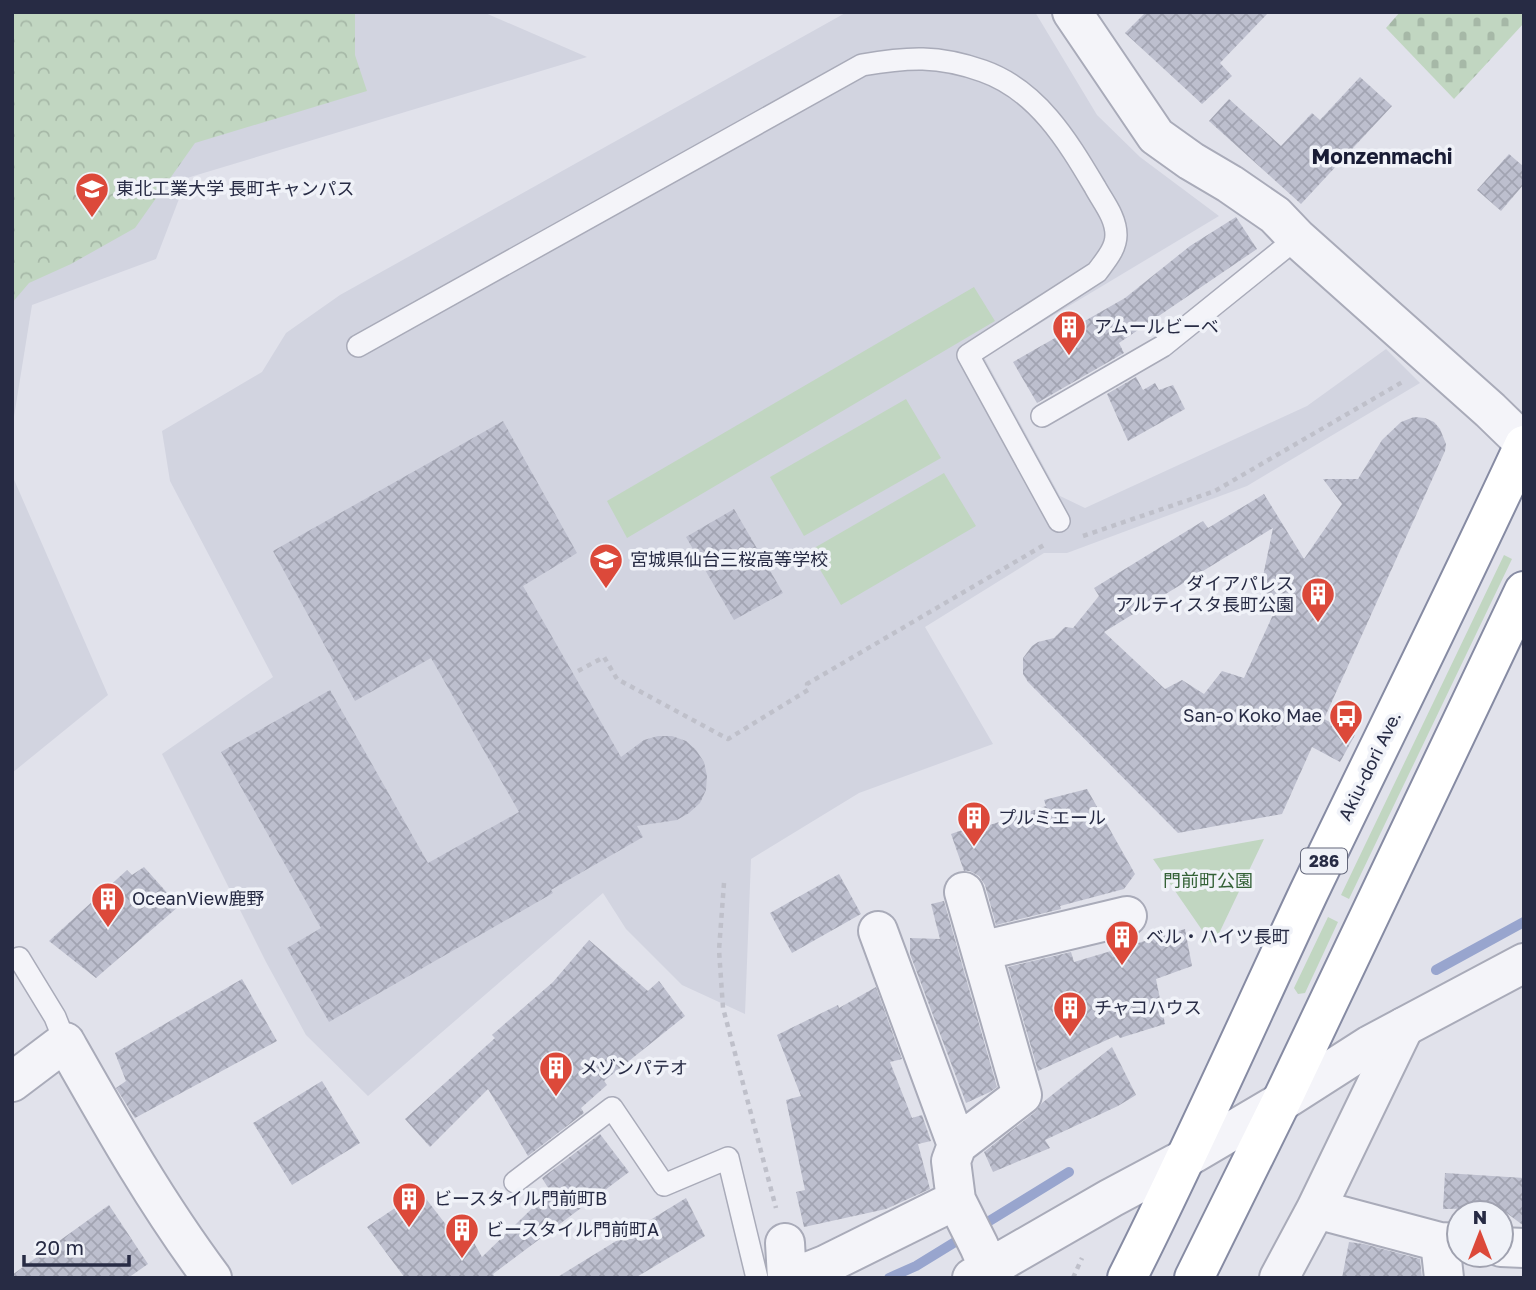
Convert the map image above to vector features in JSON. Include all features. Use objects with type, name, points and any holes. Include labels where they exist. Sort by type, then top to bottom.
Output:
[{"type":"highway","name":"Akiu-dori Ave.","points":[[1127,1278],[1524,444]]},
{"type":"highway","points":[[1194,1278],[1281,1102],[1524,591]]},
{"type":"street","points":[[1072,12],[1156,136],[1275,215],[1524,444]]},
{"type":"street","points":[[964,892],[1022,1095],[957,1145],[951,1161],[972,1241]]},
{"type":"street","points":[[981,951],[1127,916]]},
{"type":"street","points":[[878,931],[957,1145]]},
{"type":"street","points":[[788,1266],[825,1265],[972,1241],[1111,1198],[1281,1102],[1370,1045],[1524,963]]},
{"type":"street","points":[[1279,1278],[1316,1209],[1404,1027]]},
{"type":"street","points":[[12,1082],[65,1042],[183,1240],[212,1278]]},
{"type":"street","points":[[1316,1209],[1445,1253]]},
{"type":"lane","points":[[358,346],[862,65],[901,59],[944,60],[985,72],[1016,87],[1045,113],[1074,152],[1115,222],[1116,238],[1111,252],[1097,272],[968,355],[1059,522]]},
{"type":"lane","points":[[1042,416],[1163,346],[1297,238]]},
{"type":"lane","points":[[19,958],[55,1017],[65,1042]]},
{"type":"lane","points":[[515,1182],[612,1108],[664,1185],[728,1158],[757,1278]]},
{"type":"path","points":[[1074,539],[1215,491],[1408,379]]},
{"type":"path","points":[[578,671],[604,657],[617,679],[728,739],[808,690],[807,684],[1044,545],[1053,544]]},
{"type":"path","points":[[724,883],[719,950],[723,1008],[788,1266]]},
{"type":"path","points":[[1073,1278],[1082,1257]]},
{"type":"shaded area","name":"東北工業大学 長町キャンパス","points":[[12,12],[483,12],[587,57],[187,178],[156,259],[32,305],[12,429]]},
{"type":"shaded area","name":"宮城県仙台三桜高等学校","points":[[847,12],[1035,12],[1097,115],[1140,157],[1219,216],[984,357],[1060,496],[1085,508],[1307,406],[1386,349],[1420,383],[1247,486],[1067,553],[1044,553],[925,627],[993,744],[859,793],[751,859],[745,1014],[682,985],[626,929],[603,893],[368,1096],[306,1035],[266,962],[162,754],[273,677],[170,481],[162,431],[262,372],[286,333],[340,295]]},
{"type":"shaded area","points":[[12,475],[108,695],[12,773]]},
{"type":"green space","name":"東北工業大学 長町キャンパス","points":[[12,12],[355,12],[355,55],[367,91],[195,143],[135,228],[71,264],[29,283],[12,303]]},
{"type":"green space","points":[[1400,12],[1524,12],[1524,23],[1454,99],[1386,28]]},
{"type":"green space","points":[[974,287],[995,321],[627,538],[607,501]]},
{"type":"green space","points":[[906,399],[941,458],[804,536],[770,477]]},
{"type":"green space","points":[[944,473],[976,526],[841,605],[809,551]]},
{"type":"green space","points":[[1504,555],[1512,559],[1349,899],[1341,895]]},
{"type":"green space","name":"門前町公園","points":[[1264,839],[1213,946],[1153,859]]},
{"type":"green space","points":[[1328,917],[1338,922],[1305,993],[1298,994],[1294,988]]},
{"type":"building","points":[[1146,12],[1269,12],[1220,63],[1232,76],[1202,104],[1125,33]]},
{"type":"building","points":[[1360,77],[1392,106],[1301,204],[1209,121],[1229,99],[1281,146],[1312,113],[1320,120]]},
{"type":"building","points":[[1509,154],[1524,167],[1524,184],[1501,211],[1477,190]]},
{"type":"building","points":[[1236,217],[1257,249],[1119,343],[1124,353],[1037,403],[1013,362],[1125,298],[1190,246]]},
{"type":"building","points":[[1136,377],[1143,390],[1155,383],[1159,390],[1173,385],[1185,409],[1128,441],[1107,394]]},
{"type":"building","name":"ダイアパレス アルティスタ長町公園","points":[[1414,417],[1434,422],[1446,444],[1445,451],[1324,719],[1355,735],[1340,762],[1312,747],[1282,814],[1178,833],[1028,682],[1023,674],[1023,658],[1038,642],[1054,638],[1065,627],[1073,628],[1099,596],[1094,588],[1203,521],[1208,528],[1264,494],[1304,559],[1342,504],[1323,479],[1358,479],[1382,440],[1401,422]],"holes":[[[1273,528],[1261,586],[1277,606],[1244,678],[1222,671],[1204,694],[1182,680],[1165,689],[1104,632]]]},
{"type":"building","points":[[503,421],[577,553],[523,586],[621,757],[644,740],[658,736],[672,736],[686,741],[704,762],[706,790],[700,803],[689,813],[677,820],[637,826],[643,837],[551,890],[553,893],[329,1022],[287,948],[321,928],[221,752],[330,690],[428,863],[519,812],[431,658],[355,701],[273,551]]},
{"type":"building","points":[[734,509],[783,593],[734,620],[686,537]]},
{"type":"building","points":[[1087,789],[1135,874],[1124,889],[1060,906],[1061,909],[996,925],[985,885],[979,876],[964,871],[951,834],[985,822],[987,826],[1046,806],[1044,800]]},
{"type":"building","name":"OceanView鹿野","points":[[144,867],[179,906],[96,978],[49,941],[127,870],[132,875]]},
{"type":"building","points":[[839,874],[861,914],[792,953],[770,913]]},
{"type":"building","points":[[944,901],[997,1087],[966,1103],[910,954],[910,938],[940,939],[931,904]]},
{"type":"building","points":[[1185,929],[1192,966],[1156,979],[1165,1024],[1120,1038],[1118,1035],[1038,1071],[1008,967],[1071,952],[1074,962]]},
{"type":"building","points":[[589,940],[648,991],[659,981],[685,1016],[604,1081],[607,1085],[581,1108],[584,1113],[528,1156],[488,1089],[430,1147],[405,1119],[495,1038],[492,1035],[553,982]]},
{"type":"building","points":[[242,979],[277,1041],[135,1118],[116,1088],[126,1081],[115,1053]]},
{"type":"building","points":[[876,987],[902,1059],[890,1062],[912,1118],[922,1115],[931,1141],[918,1144],[930,1189],[886,1209],[804,1227],[796,1192],[805,1190],[786,1100],[801,1096],[777,1035],[838,1005],[839,1008]]},
{"type":"building","points":[[1112,1047],[1136,1095],[1045,1140],[1050,1148],[993,1172],[984,1152]]},
{"type":"building","points":[[322,1081],[360,1143],[292,1185],[253,1123]]},
{"type":"building","points":[[600,1134],[629,1172],[493,1274],[495,1278],[405,1278],[367,1227],[420,1191],[464,1248],[474,1243],[482,1257],[550,1191],[542,1178]]},
{"type":"building","points":[[1445,1173],[1524,1178],[1524,1226],[1515,1219],[1515,1199],[1445,1199],[1443,1209]]},
{"type":"building","points":[[686,1198],[705,1236],[635,1278],[556,1278]]},
{"type":"building","points":[[109,1205],[148,1264],[128,1278],[12,1278],[12,1275]]},
{"type":"building","points":[[1349,1242],[1420,1259],[1422,1278],[1342,1278]]},
{"type":"waterway","points":[[1436,970],[1524,922]]},
{"type":"waterway","points":[[889,1278],[916,1266],[1069,1172]]},
{"type":"place","name":"東北工業大学 長町キャンパス","points":[[92,219]]},
{"type":"place","name":"アムールビーベ","points":[[1069,357]]},
{"type":"place","name":"宮城県仙台三桜高等学校","points":[[606,590]]},
{"type":"place","name":"ダイアパレス アルティスタ長町公園","points":[[1318,624]]},
{"type":"place","name":"San-o Koko Mae","points":[[1346,746]]},
{"type":"place","name":"プルミエール","points":[[974,848]]},
{"type":"place","name":"OceanView鹿野","points":[[108,929]]},
{"type":"place","name":"ベル・ハイツ長町","points":[[1122,967]]},
{"type":"place","name":"チャコハウス","points":[[1070,1038]]},
{"type":"place","name":"メゾンパテオ","points":[[556,1098]]},
{"type":"place","name":"ビースタイル門前町B","points":[[409,1229]]},
{"type":"place","name":"ビースタイル門前町A","points":[[462,1260]]},
{"type":"district","name":"Monzenmachi","points":[[1382,157]]}]
